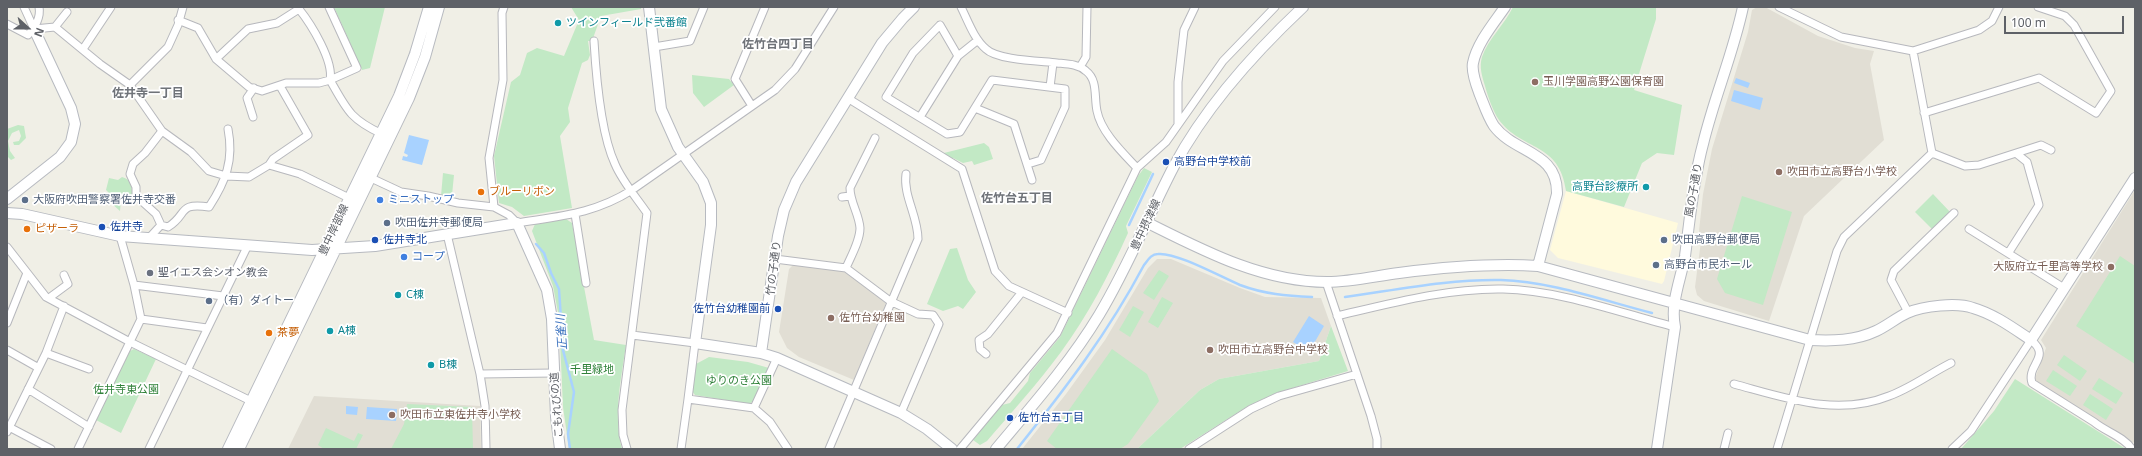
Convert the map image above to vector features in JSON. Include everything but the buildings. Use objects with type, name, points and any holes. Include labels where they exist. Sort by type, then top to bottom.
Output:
[{"type":"street","points":[[7,199],[60,157],[71,142],[75,124],[71,108],[24,7]]},
{"type":"street","points":[[7,24],[28,35],[34,29],[40,13],[39,7]]},
{"type":"street","points":[[83,49],[111,7]]},
{"type":"street","points":[[130,84],[168,47],[182,7]]},
{"type":"street","points":[[178,20],[198,28],[216,58],[249,87],[262,91],[286,83],[319,83],[330,80],[357,68],[329,7]]},
{"type":"street","name":"豊中岸部線","points":[[239,449],[256,404],[325,249],[382,134],[415,54],[429,7]]},
{"type":"street","name":"豊中岸部線","points":[[228,449],[256,404],[338,249],[409,98],[425,57],[439,7]]},
{"type":"street","points":[[494,207],[489,158],[503,80],[502,13],[504,7]]},
{"type":"street","points":[[648,7],[661,108],[668,127],[703,182],[711,203],[711,225],[681,449]]},
{"type":"street","points":[[654,47],[690,42],[704,7]]},
{"type":"street","points":[[752,106],[734,79],[765,7]]},
{"type":"street","points":[[7,213],[22,214],[120,236],[325,249],[375,246],[575,214],[613,202],[775,90],[795,69],[834,7]]},
{"type":"street","name":"竹の子通り","points":[[760,353],[778,236],[784,210],[796,182],[849,99],[882,43],[902,18],[914,7]]},
{"type":"street","points":[[961,7],[978,40],[988,52],[1003,56],[1080,67],[1092,77],[1099,119],[1105,130],[1137,168]]},
{"type":"street","points":[[1080,67],[1086,57],[1087,7]]},
{"type":"street","points":[[1178,124],[1178,82],[1181,71],[1184,30],[1195,7]]},
{"type":"street","points":[[960,449],[1057,333],[1137,168],[1166,142],[1224,61],[1275,7]]},
{"type":"street","name":"豊中摂津線","points":[[996,449],[1071,358],[1122,275],[1171,173],[1188,142],[1223,93],[1268,40],[1303,7]]},
{"type":"street","points":[[1505,7],[1481,44],[1473,63],[1476,85],[1495,126],[1506,137],[1544,161],[1554,171],[1558,183],[1557,194],[1538,266]]},
{"type":"street","name":"風の子通り","points":[[1657,449],[1675,327],[1673,316],[1674,303],[1685,256],[1702,146],[1743,7]]},
{"type":"street","points":[[1779,7],[1841,37],[1913,51],[1979,30],[1992,20],[1999,7]]},
{"type":"street","points":[[1924,112],[2039,78],[2096,113],[2111,91],[2074,25],[2065,16],[2038,7]]},
{"type":"street","points":[[216,58],[248,28],[277,23],[300,8],[324,52],[332,71],[330,80],[345,107],[357,122],[382,134]]},
{"type":"street","points":[[54,27],[67,12]]},
{"type":"street","points":[[958,56],[940,25],[913,53],[886,97],[947,134],[960,132],[992,80],[1065,89],[1065,107],[1041,160],[1028,164]]},
{"type":"street","points":[[34,29],[54,27],[100,64],[130,84],[162,131],[190,152],[209,171],[226,176],[249,177],[269,165],[273,159],[308,135],[280,86]]},
{"type":"street","points":[[920,117],[958,56],[978,40]]},
{"type":"street","points":[[594,41],[595,66],[607,142],[615,165],[647,213],[622,410],[623,436],[627,449]]},
{"type":"street","points":[[1913,51],[1932,153]]},
{"type":"street","points":[[1050,87],[1054,63]]},
{"type":"street","points":[[253,117],[247,98],[254,88]]},
{"type":"street","points":[[849,99],[965,169],[995,271],[1009,286],[1068,313]]},
{"type":"street","points":[[975,108],[1014,124],[1032,180]]},
{"type":"street","points":[[162,131],[145,153],[133,164],[130,174],[136,187],[136,196],[156,214],[161,225],[168,227],[173,224],[185,209],[194,205],[209,207],[222,180],[226,176],[230,143],[228,129]]},
{"type":"street","points":[[846,268],[856,245],[860,228],[850,196],[850,188],[875,138]]},
{"type":"street","points":[[1932,153],[1965,166],[1979,165],[2041,145],[2051,150]]},
{"type":"street","points":[[1777,449],[1837,251],[1844,237],[1932,153]]},
{"type":"street","points":[[2009,252],[2039,204],[2027,162],[2017,154]]},
{"type":"street","points":[[269,165],[300,174],[349,198]]},
{"type":"street","points":[[829,449],[890,301],[918,239],[918,230],[905,185],[906,174]]},
{"type":"street","points":[[371,178],[401,192],[458,203],[494,207],[509,215],[517,223]]},
{"type":"street","points":[[1952,449],[1971,430],[2135,178]]},
{"type":"street","points":[[842,197],[850,196]]},
{"type":"street","points":[[1908,312],[1891,280],[1894,271],[1954,213]]},
{"type":"street","points":[[575,214],[586,283]]},
{"type":"street","name":"こもれびの道","points":[[517,223],[547,290],[552,319],[556,417],[560,449]]},
{"type":"street","points":[[1148,223],[1225,260],[1275,276],[1326,282],[1461,265],[1500,264],[1538,266],[1810,340],[1831,341],[1853,339],[1875,332],[1908,312],[1947,305],[1972,307],[1993,316],[2039,346],[2041,352],[2031,378],[2032,383],[2094,422],[2103,430],[2127,442],[2132,449]]},
{"type":"street","points":[[149,238],[161,225]]},
{"type":"street","points":[[1969,229],[2009,252],[2064,288]]},
{"type":"street","points":[[447,234],[480,374],[485,406],[486,449]]},
{"type":"street","points":[[78,449],[141,319],[134,285],[120,236]]},
{"type":"street","points":[[149,449],[248,245]]},
{"type":"street","points":[[7,248],[49,298],[130,342],[256,404]]},
{"type":"street","points":[[775,259],[846,268],[890,301],[918,314],[932,315],[939,324],[901,412]]},
{"type":"street","points":[[7,323],[27,273]]},
{"type":"street","points":[[49,298],[68,284],[64,275]]},
{"type":"street","points":[[1326,282],[1371,416],[1377,439],[1377,449]]},
{"type":"street","points":[[134,285],[223,296]]},
{"type":"street","points":[[1337,316],[1409,299],[1466,291],[1504,289],[1558,296],[1675,327]]},
{"type":"street","points":[[986,354],[980,349],[979,340],[988,334],[1022,292]]},
{"type":"street","points":[[51,449],[8,429],[37,367],[46,353],[64,306]]},
{"type":"street","points":[[141,319],[208,328]]},
{"type":"street","points":[[632,335],[760,353],[776,358],[901,412],[927,429],[952,449]]},
{"type":"street","points":[[7,350],[37,367]]},
{"type":"street","points":[[46,353],[89,369]]},
{"type":"street","points":[[754,408],[776,358]]},
{"type":"street","points":[[1734,384],[1791,400],[1822,406],[1844,407],[1870,403],[1891,396],[1951,363]]},
{"type":"street","points":[[480,374],[554,373]]},
{"type":"street","points":[[1189,449],[1251,409],[1279,396],[1357,374]]},
{"type":"street","points":[[28,389],[89,427]]},
{"type":"street","points":[[688,398],[754,408],[770,422],[788,449]]},
{"type":"street","points":[[1724,449],[1728,433]]},
{"type":"shaded area","name":"吹田市立高野台小学校","points":[[1757,7],[1765,7],[1818,36],[1855,48],[1874,51],[1870,64],[1884,140],[1804,216],[1769,321],[1704,301],[1697,295],[1695,287],[1701,241],[1699,231],[1703,194],[1712,149],[1748,32],[1752,10]]},
{"type":"shaded area","name":"大阪府立千里高等学校","points":[[2135,190],[2135,442],[2131,443],[2034,381],[2046,348],[2041,340]]},
{"type":"shaded area","points":[[1566,191],[1678,223],[1662,284],[1558,258],[1550,250]]},
{"type":"shaded area","name":"吹田市立高野台中学校","points":[[1157,259],[1171,259],[1265,297],[1321,298],[1331,326],[1319,361],[1219,379],[1200,390],[1137,449],[1022,449],[1066,394],[1105,340],[1148,268]]},
{"type":"shaded area","name":"佐竹台幼稚園","points":[[794,264],[844,271],[886,303],[854,380],[799,357],[787,348],[779,332],[789,269]]},
{"type":"shaded area","name":"吹田市立東佐井寺小学校","points":[[314,396],[480,406],[481,449],[288,449]]},
{"type":"green space","points":[[334,7],[385,7],[370,68],[362,70]]},
{"type":"green space","points":[[571,7],[641,7],[641,9],[601,16],[592,41],[588,41],[590,55],[588,60],[582,63],[568,108],[570,122],[560,136],[572,208],[524,216],[512,207],[499,203],[494,156],[511,82],[520,75],[527,53],[537,48],[564,56],[579,20]]},
{"type":"green space","points":[[1513,7],[1656,7],[1656,19],[1634,90],[1682,105],[1674,155],[1657,153],[1642,163],[1624,207],[1566,191],[1562,175],[1556,164],[1548,155],[1508,130],[1499,120],[1489,99],[1483,79],[1481,61],[1488,44]]},
{"type":"green space","points":[[692,75],[729,79],[734,85],[704,107],[693,93]]},
{"type":"green space","points":[[18,125],[24,126],[26,138],[19,145],[14,145],[13,142],[19,141],[21,136],[19,130],[12,133],[8,141],[10,151],[15,158],[11,160],[7,156],[7,129]]},
{"type":"green space","points":[[984,143],[989,147],[993,159],[974,165],[972,161],[963,163],[953,158],[951,160],[940,154]]},
{"type":"green space","points":[[1144,168],[1152,172],[1126,226],[1128,233],[1106,279],[1089,309],[1071,338],[1043,375],[987,441],[980,445],[973,440],[1002,405],[1010,403],[1028,381],[1030,373],[1060,337],[1138,176]]},
{"type":"green space","points":[[443,173],[454,175],[452,195],[449,198],[441,196]]},
{"type":"green space","points":[[122,177],[130,182],[132,195],[123,195],[118,193],[121,200],[120,211],[110,202],[111,195],[106,190],[109,178],[118,180]]},
{"type":"green space","points":[[1933,194],[1951,213],[1933,230],[1915,212]]},
{"type":"green space","points":[[1742,196],[1792,212],[1763,305],[1725,293],[1717,279]]},
{"type":"green space","name":"千里緑地","points":[[566,219],[572,223],[594,340],[626,345],[618,410],[619,436],[622,449],[569,449],[563,407],[559,318],[553,286],[532,231],[535,224]]},
{"type":"green space","points":[[957,248],[968,280],[976,292],[963,309],[958,306],[943,311],[927,304],[950,249]]},
{"type":"green space","points":[[2120,256],[2135,266],[2135,364],[2076,326]]},
{"type":"green space","points":[[1159,270],[1169,276],[1154,300],[1143,293]]},
{"type":"green space","points":[[1162,297],[1173,303],[1158,328],[1148,322]]},
{"type":"green space","points":[[1133,306],[1144,312],[1130,337],[1119,330]]},
{"type":"green space","points":[[1331,326],[1348,371],[1276,393],[1248,406],[1180,449],[1137,449],[1200,390],[1219,379],[1319,361]]},
{"type":"green space","name":"佐井寺東公園","points":[[134,349],[156,359],[121,433],[96,420],[130,351]]},
{"type":"green space","points":[[1112,349],[1147,374],[1159,401],[1128,444],[1120,449],[1057,449],[1047,441]]},
{"type":"green space","points":[[2064,355],[2087,371],[2080,381],[2057,365]]},
{"type":"green space","name":"ゆりのき公園","points":[[709,357],[748,362],[769,368],[755,400],[749,404],[695,395],[692,391],[696,364]]},
{"type":"green space","points":[[2053,370],[2077,386],[2070,396],[2046,381]]},
{"type":"green space","points":[[2099,378],[2123,393],[2116,404],[2092,389]]},
{"type":"green space","points":[[2015,379],[2126,449],[1961,449],[1994,411]]},
{"type":"green space","points":[[2090,394],[2113,409],[2106,420],[2083,405]]},
{"type":"green space","points":[[407,404],[472,407],[473,449],[391,449],[404,424]]},
{"type":"green space","points":[[326,428],[354,441],[358,433],[363,435],[356,449],[324,449],[318,445]]},
{"type":"water","points":[[1736,78],[1750,83],[1748,88],[1734,83]]},
{"type":"water","points":[[1734,90],[1763,98],[1760,110],[1731,101]]},
{"type":"water","points":[[409,135],[429,140],[422,165],[402,160],[403,156],[407,157],[408,155],[404,153]]},
{"type":"water","points":[[1309,316],[1324,326],[1309,352],[1293,342]]},
{"type":"water","points":[[346,406],[358,407],[357,415],[346,414]]},
{"type":"water","points":[[367,407],[397,409],[396,421],[366,419]]},
{"type":"waterway","points":[[1129,225],[1153,174]]},
{"type":"waterway","name":"正雀川","points":[[536,244],[544,253],[551,273],[559,289],[563,350],[574,392],[568,434],[570,449]]},
{"type":"waterway","points":[[1017,449],[1085,360],[1116,314],[1144,265],[1153,255],[1166,254],[1176,257],[1240,285],[1258,291],[1312,297]]},
{"type":"waterway","points":[[1345,297],[1442,283],[1501,280],[1519,281],[1557,288],[1652,313]]},
{"type":"place","name":"ツインフィールド弐番館","points":[[558,23]]},
{"type":"place","name":"玉川学園高野公園保育園","points":[[1535,82]]},
{"type":"place","name":"高野台中学校前","points":[[1166,162]]},
{"type":"place","name":"吹田市立高野台小学校","points":[[1779,172]]},
{"type":"place","name":"高野台診療所","points":[[1646,187]]},
{"type":"place","name":"ブルーリボン","points":[[481,192]]},
{"type":"place","name":"大阪府吹田警察署佐井寺交番","points":[[25,200]]},
{"type":"place","name":"ミニストップ","points":[[380,200]]},
{"type":"place","name":"吹田佐井寺郵便局","points":[[387,223]]},
{"type":"place","name":"佐井寺","points":[[102,227]]},
{"type":"place","name":"ピザーラ","points":[[27,229]]},
{"type":"place","name":"佐井寺北","points":[[375,240]]},
{"type":"place","name":"吹田高野台郵便局","points":[[1664,240]]},
{"type":"place","name":"コープ","points":[[404,257]]},
{"type":"place","name":"高野台市民ホール","points":[[1656,265]]},
{"type":"place","name":"大阪府立千里高等学校","points":[[2111,267]]},
{"type":"place","name":"聖イエス会シオン教会","points":[[150,273]]},
{"type":"place","name":"C棟","points":[[398,295]]},
{"type":"place","name":"（有）ダイトー","points":[[209,301]]},
{"type":"place","name":"佐竹台幼稚園前","points":[[778,309]]},
{"type":"place","name":"佐竹台幼稚園","points":[[831,318]]},
{"type":"place","name":"A棟","points":[[330,331]]},
{"type":"place","name":"茶夢","points":[[269,333]]},
{"type":"place","name":"吹田市立高野台中学校","points":[[1210,350]]},
{"type":"place","name":"B棟","points":[[431,365]]},
{"type":"place","name":"吹田市立東佐井寺小学校","points":[[392,415]]},
{"type":"place","name":"佐竹台五丁目","points":[[1010,418]]},
{"type":"district","name":"佐竹台四丁目","points":[[778,45]]},
{"type":"district","name":"佐井寺一丁目","points":[[148,94]]},
{"type":"district","name":"佐竹台五丁目","points":[[1017,199]]}]
